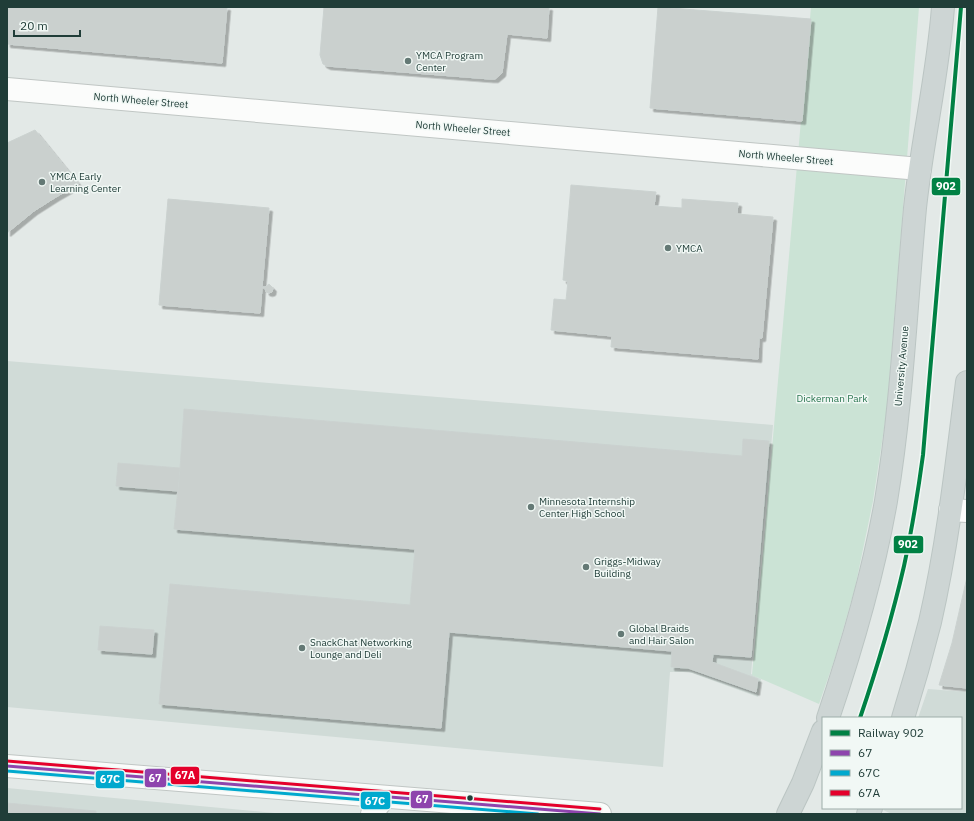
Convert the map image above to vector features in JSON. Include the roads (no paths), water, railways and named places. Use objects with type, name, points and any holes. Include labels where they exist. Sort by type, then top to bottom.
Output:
[{"type":"main road","name":"University Avenue","points":[[828,717],[844,670],[862,607],[886,500],[896,423],[920,169],[941,34],[943,7]]},
{"type":"main road","points":[[903,717],[921,657],[958,511],[967,382]]},
{"type":"main road","points":[[788,814],[803,783],[822,734]]},
{"type":"street","name":"North Wheeler Street","points":[[7,89],[920,169]]},
{"type":"street","points":[[7,766],[600,814]]},
{"type":"street","points":[[372,814],[384,797]]},
{"type":"rail line","name":"902","points":[[860,717],[884,643],[904,566],[915,510],[923,455],[961,7]]},
{"type":"place","name":"YMCA Program Center","points":[[408,61]]},
{"type":"place","name":"YMCA Early Learning Center","points":[[42,182]]},
{"type":"place","name":"YMCA","points":[[668,248]]},
{"type":"place","name":"Minnesota Internship Center High School","points":[[531,507]]},
{"type":"place","name":"Griggs-Midway Building","points":[[586,567]]},
{"type":"place","name":"Global Braids and Hair Salon","points":[[621,634]]},
{"type":"place","name":"SnackChat Networking Lounge and Deli","points":[[302,648]]},
{"type":"park label","name":"Dickerman Park","points":[[832,398]]}]
